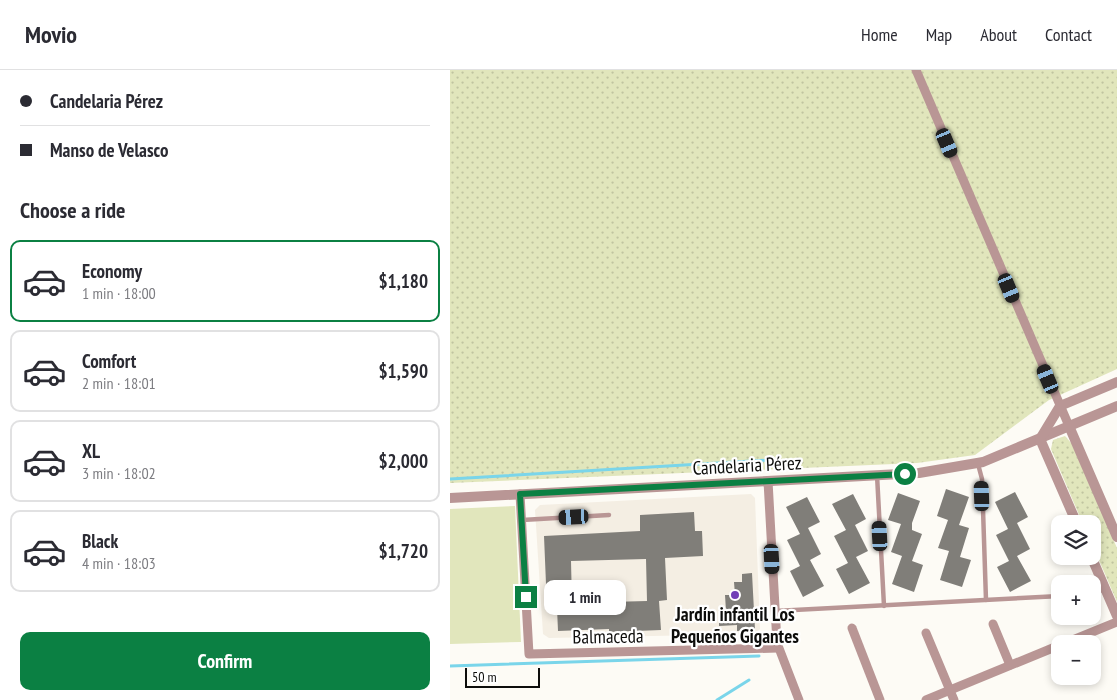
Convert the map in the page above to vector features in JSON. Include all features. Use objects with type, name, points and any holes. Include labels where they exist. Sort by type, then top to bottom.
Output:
[{"type":"street","points":[[916,70],[1117,537]]},
{"type":"street","points":[[1073,515],[1040,439],[1060,406],[1117,382]]},
{"type":"street","name":"Candelaria Pérez","points":[[450,498],[919,473],[978,464],[1117,406]]},
{"type":"street","points":[[768,481],[778,648],[799,700]]},
{"type":"street","points":[[520,494],[522,520]]},
{"type":"street","name":"Balmaceda","points":[[522,520],[529,654],[778,648]]},
{"type":"street","points":[[1095,565],[1117,616]]},
{"type":"street","points":[[1084,635],[1117,622]]},
{"type":"street","points":[[993,624],[1010,665]]},
{"type":"street","points":[[852,628],[880,700]]},
{"type":"street","points":[[926,633],[954,700]]},
{"type":"street","points":[[926,700],[1051,648]]},
{"type":"lane","points":[[978,464],[982,479],[986,600]]},
{"type":"lane","points":[[877,475],[884,606]]},
{"type":"lane","points":[[522,520],[609,515]]},
{"type":"lane","points":[[1101,591],[1105,589]]},
{"type":"lane","points":[[775,612],[1051,596]]},
{"type":"shaded area","points":[[751,494],[755,498],[760,629],[755,634],[549,638],[543,634],[535,510],[540,505]]},
{"type":"green space","points":[[450,70],[1117,70],[1117,369],[1049,400],[975,455],[917,463],[450,483]]},
{"type":"green space","points":[[1065,436],[1072,444],[1117,548],[1117,602],[1101,565],[1101,515],[1079,515],[1051,449],[1053,440]]},
{"type":"green space","points":[[515,506],[521,642],[450,644],[450,509]]},
{"type":"building","points":[[946,489],[969,497],[959,525],[969,528],[960,557],[971,560],[962,587],[940,580],[949,551],[938,548],[948,520],[937,516]]},
{"type":"building","points":[[1015,492],[1028,517],[1017,523],[1030,549],[1017,556],[1031,581],[1010,592],[997,567],[1009,561],[996,535],[1008,529],[995,502]]},
{"type":"building","points":[[898,493],[920,501],[912,523],[912,530],[922,534],[912,561],[923,565],[914,592],[892,584],[902,556],[891,552],[901,524],[888,520]]},
{"type":"building","points":[[853,494],[866,519],[855,525],[868,551],[856,557],[870,583],[849,594],[836,569],[848,563],[834,536],[846,530],[832,504]]},
{"type":"building","points":[[807,497],[820,522],[808,528],[821,554],[810,560],[824,586],[803,597],[790,571],[800,566],[787,540],[800,534],[786,507]]},
{"type":"building","points":[[694,512],[695,531],[702,531],[703,556],[665,558],[667,600],[659,601],[661,630],[609,632],[609,629],[558,631],[557,608],[547,608],[544,536],[640,531],[640,515]],"holes":[[[646,559],[647,601],[572,603],[571,561]]]},
{"type":"building","points":[[752,573],[755,630],[737,631],[737,625],[719,626],[719,611],[726,611],[725,595],[735,595],[734,582],[742,582],[742,574]]},
{"type":"waterway","points":[[450,479],[770,460]]},
{"type":"waterway","points":[[450,666],[759,656]]},
{"type":"waterway","points":[[717,700],[749,680]]},
{"type":"place","name":"Jardín infantil Los Pequeños Gigantes","points":[[735,595]]},
{"type":"route","points":[[526,597],[520,494],[905,474]]}]
